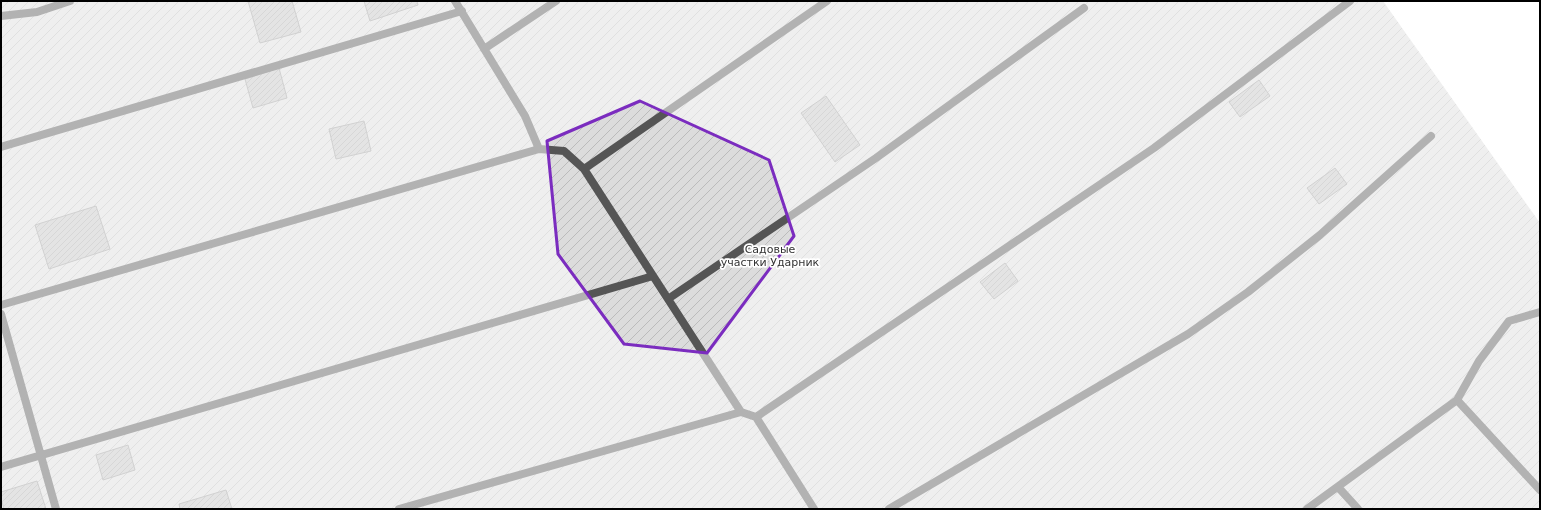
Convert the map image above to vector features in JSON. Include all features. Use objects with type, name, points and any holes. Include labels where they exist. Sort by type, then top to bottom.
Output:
[{"type":"lane","points":[[1,16],[36,12],[70,1]]},
{"type":"lane","points":[[455,1],[524,116],[539,150]]},
{"type":"lane","points":[[484,49],[556,1]]},
{"type":"lane","points":[[584,169],[827,1]]},
{"type":"lane","points":[[756,417],[1154,148],[1350,1]]},
{"type":"lane","points":[[668,299],[876,158],[1084,8]]},
{"type":"lane","points":[[1,147],[462,11]]},
{"type":"lane","points":[[889,509],[1188,334],[1248,292],[1320,235],[1431,136]]},
{"type":"lane","points":[[1,305],[539,150],[564,151],[584,169],[741,412]]},
{"type":"lane","points":[[1,467],[653,276]]},
{"type":"lane","points":[[1307,509],[1457,400],[1479,361],[1509,321],[1540,312]]},
{"type":"lane","points":[[1,314],[56,509]]},
{"type":"lane","points":[[1457,400],[1540,490]]},
{"type":"lane","points":[[399,509],[741,412],[756,417],[814,509]]},
{"type":"lane","points":[[1338,487],[1358,509]]},
{"type":"highlighted area","points":[[640,101],[769,160],[794,236],[707,353],[624,344],[558,254],[547,141]]},
{"type":"green space","name":"Садовые участки Ударник","points":[[1,1],[1383,1],[1540,223],[1540,509],[1,509]]},
{"type":"building","points":[[248,1],[292,1],[301,32],[260,43]]},
{"type":"building","points":[[364,1],[417,1],[418,5],[370,21]]},
{"type":"building","points":[[279,68],[287,98],[253,108],[245,79]]},
{"type":"building","points":[[1259,80],[1270,96],[1240,117],[1229,102]]},
{"type":"building","points":[[826,96],[860,145],[835,162],[801,113]]},
{"type":"building","points":[[364,121],[371,151],[336,159],[329,129]]},
{"type":"building","points":[[1335,168],[1347,184],[1319,204],[1307,188]]},
{"type":"building","points":[[96,206],[110,249],[49,269],[35,225]]},
{"type":"building","points":[[1005,263],[1018,281],[994,299],[980,282]]},
{"type":"building","points":[[128,445],[135,470],[103,480],[96,455]]},
{"type":"building","points":[[37,481],[46,509],[4,509],[1,492]]},
{"type":"building","points":[[226,490],[232,509],[180,509],[179,504]]}]
